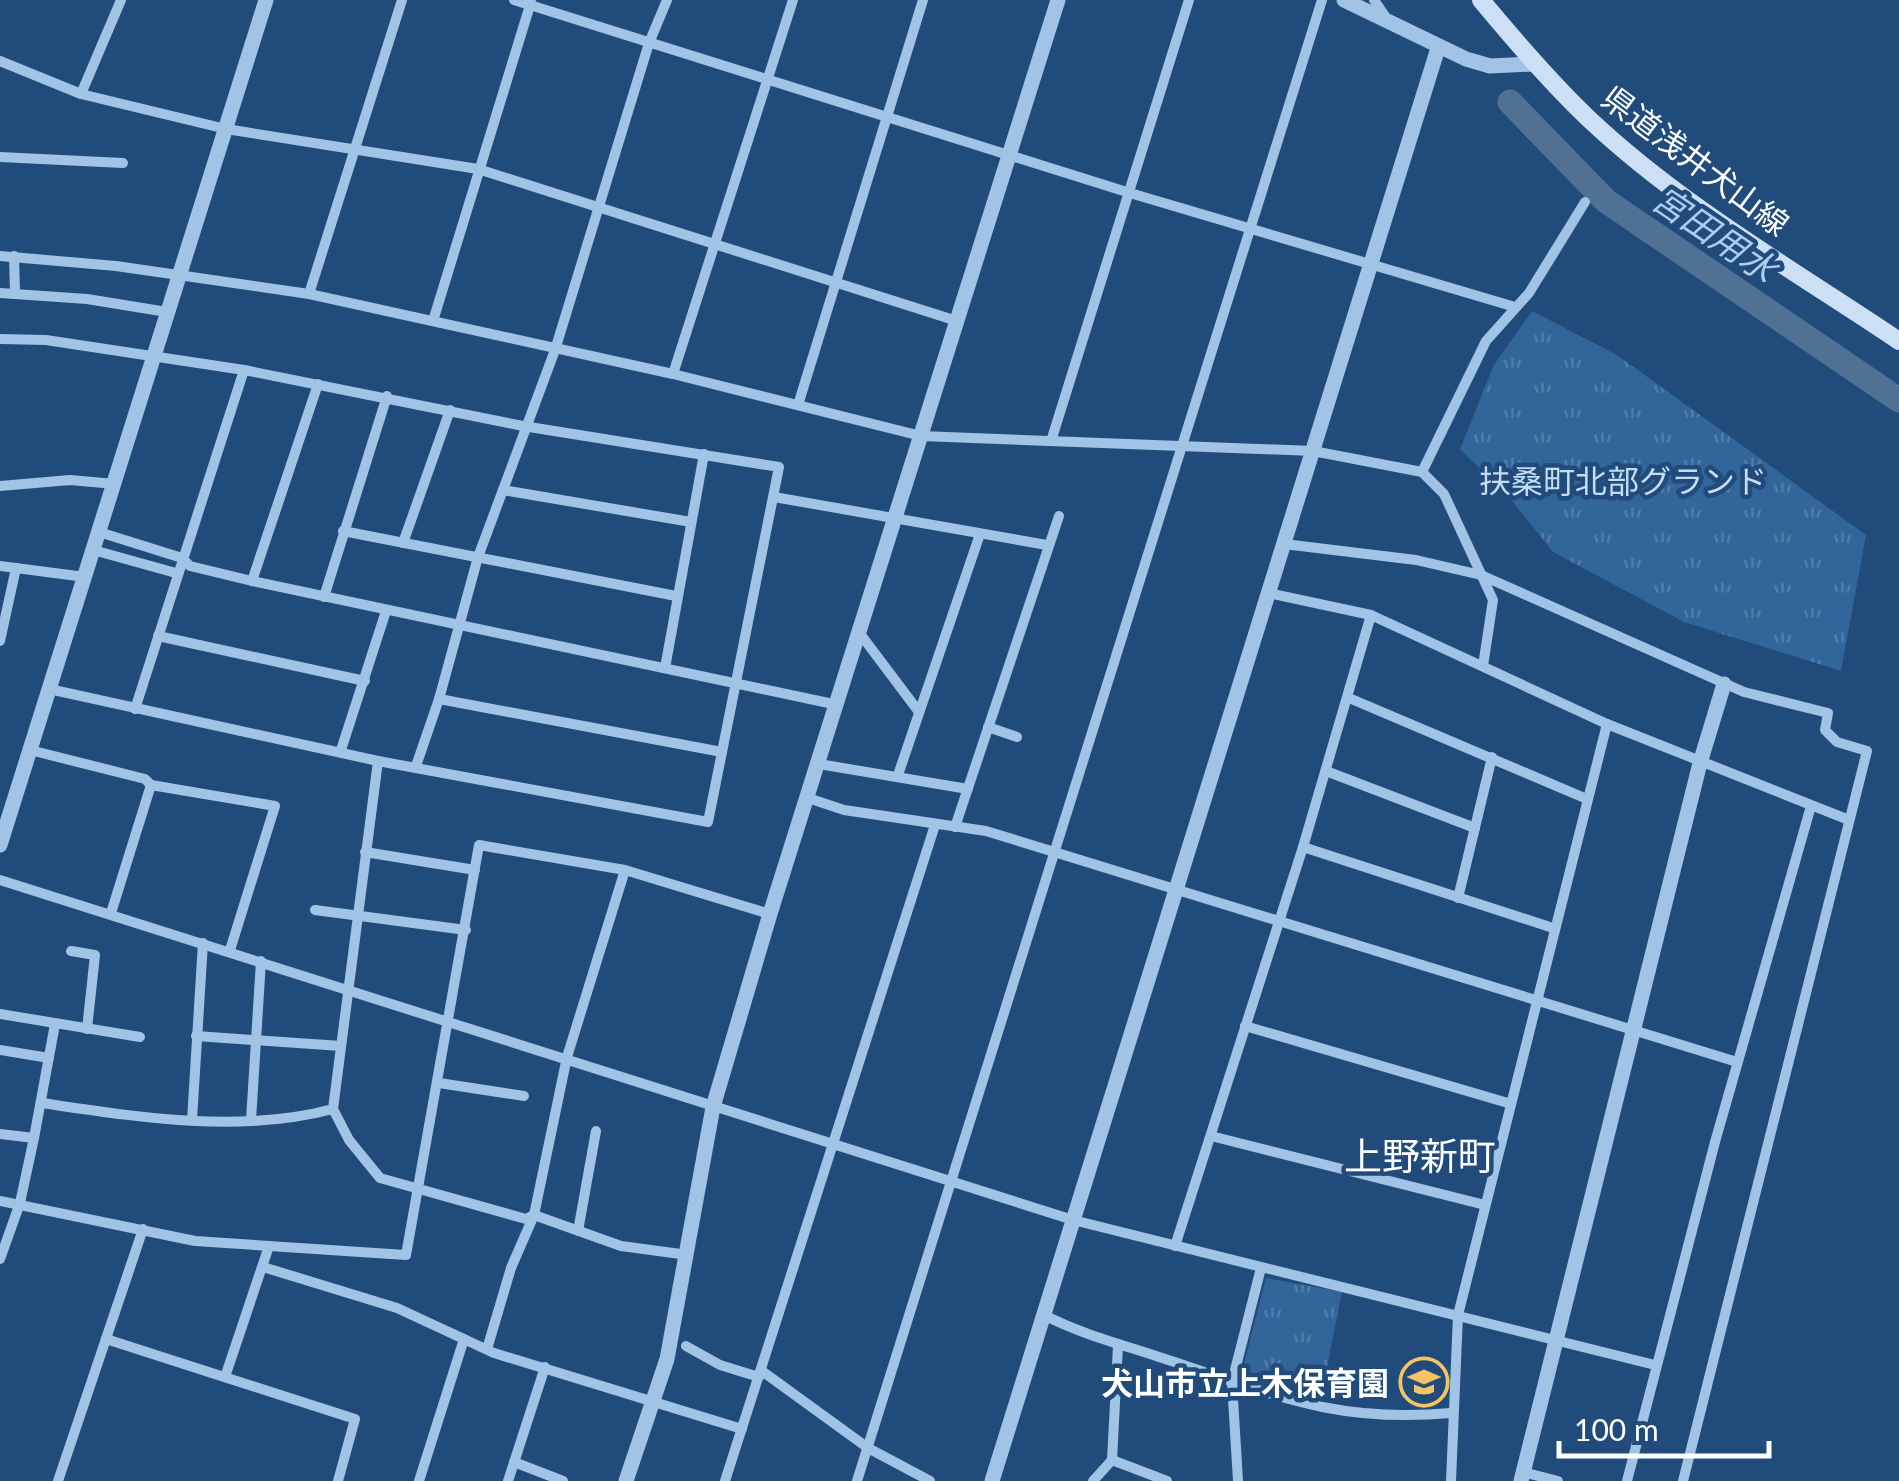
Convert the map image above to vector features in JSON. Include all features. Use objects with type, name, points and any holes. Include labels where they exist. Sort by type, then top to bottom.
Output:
[{"type":"main road","name":"県道浅井犬山線","points":[[1481,0],[1534,64],[1591,121],[1666,182],[1899,341]]},
{"type":"street","points":[[81,94],[121,0]]},
{"type":"street","points":[[0,845],[266,0]]},
{"type":"street","points":[[309,294],[402,0]]},
{"type":"street","points":[[514,0],[531,2],[1130,194],[1515,307]]},
{"type":"street","points":[[416,766],[478,557],[554,350],[649,42],[667,0]]},
{"type":"street","points":[[673,374],[793,0]]},
{"type":"street","points":[[798,405],[922,0]]},
{"type":"street","points":[[626,1481],[655,1402],[688,1254],[713,1108],[770,914],[897,521],[1058,0]]},
{"type":"street","points":[[1052,438],[1189,0]]},
{"type":"street","points":[[858,1481],[1322,0]]},
{"type":"street","points":[[1344,0],[1385,16],[1438,48],[1490,66],[1534,64]]},
{"type":"street","points":[[1374,0],[1385,16]]},
{"type":"street","points":[[433,321],[531,2]]},
{"type":"street","points":[[992,1481],[1438,48]]},
{"type":"street","points":[[0,60],[81,94],[226,129],[478,169],[957,321]]},
{"type":"street","points":[[0,157],[123,163]]},
{"type":"street","points":[[1422,472],[1486,341],[1515,307],[1585,202]]},
{"type":"street","points":[[0,256],[116,266],[309,294],[673,374],[921,436],[1052,438],[1313,451],[1422,472],[1444,494],[1493,600],[1483,666]]},
{"type":"street","points":[[14,256],[14,293]]},
{"type":"street","points":[[0,293],[167,312]]},
{"type":"street","points":[[0,339],[46,340],[244,370],[524,426],[779,466],[708,822],[378,760],[49,689]]},
{"type":"street","points":[[134,708],[244,370]]},
{"type":"street","points":[[252,581],[318,384]]},
{"type":"street","points":[[324,597],[386,396]]},
{"type":"street","points":[[403,543],[450,410]]},
{"type":"street","points":[[666,668],[704,454]]},
{"type":"street","points":[[0,486],[70,480],[115,484]]},
{"type":"street","points":[[503,490],[691,522]]},
{"type":"street","points":[[774,498],[1048,544]]},
{"type":"street","points":[[956,827],[1059,516]]},
{"type":"street","points":[[343,531],[676,596]]},
{"type":"street","points":[[100,532],[182,558],[190,566],[252,581],[839,705]]},
{"type":"street","points":[[898,775],[980,534]]},
{"type":"street","points":[[1284,544],[1416,560],[1484,576],[1724,684],[1828,712],[1825,730],[1837,742],[1868,751],[1684,1481]]},
{"type":"street","points":[[93,550],[176,573]]},
{"type":"street","points":[[0,566],[84,577]]},
{"type":"street","points":[[0,640],[16,568]]},
{"type":"street","points":[[1268,593],[1371,615],[1606,724],[1849,820]]},
{"type":"street","points":[[341,750],[386,610]]},
{"type":"street","points":[[1175,1246],[1304,847],[1371,615]]},
{"type":"street","points":[[861,635],[920,712]]},
{"type":"street","points":[[158,636],[365,681]]},
{"type":"street","points":[[1558,1481],[1522,1477],[1700,763],[1724,684]]},
{"type":"street","points":[[1348,698],[1587,799]]},
{"type":"street","points":[[439,699],[722,752]]},
{"type":"street","points":[[1452,1481],[1451,1413],[1458,1315],[1606,724]]},
{"type":"street","points":[[988,727],[1017,737]]},
{"type":"street","points":[[30,750],[145,779],[151,785],[275,806],[230,950]]},
{"type":"street","points":[[1458,898],[1492,758]]},
{"type":"street","points":[[378,760],[333,1109],[348,1140],[380,1178],[526,1219],[534,1215],[620,1246],[688,1254]]},
{"type":"street","points":[[819,764],[968,789]]},
{"type":"street","points":[[1326,771],[1474,828]]},
{"type":"street","points":[[111,913],[151,785]]},
{"type":"street","points":[[808,798],[844,810],[956,827],[1057,853],[1737,1062]]},
{"type":"street","points":[[1627,1481],[1737,1062],[1811,806]]},
{"type":"street","points":[[725,1481],[935,825]]},
{"type":"street","points":[[0,1200],[195,1241],[406,1255],[451,1021],[479,845],[625,870],[770,914]]},
{"type":"street","points":[[1304,847],[1554,928]]},
{"type":"street","points":[[366,852],[474,870]]},
{"type":"street","points":[[487,1348],[511,1268],[534,1215],[566,1058],[625,870]]},
{"type":"street","points":[[0,880],[1073,1220],[1655,1365]]},
{"type":"street","points":[[314,910],[466,930]]},
{"type":"street","points":[[192,1120],[203,943]]},
{"type":"street","points":[[71,951],[95,955],[87,1029]]},
{"type":"street","points":[[251,1120],[261,962]]},
{"type":"street","points":[[0,1014],[140,1036]]},
{"type":"street","points":[[0,1259],[20,1203],[55,1024]]},
{"type":"street","points":[[1244,1026],[1508,1104]]},
{"type":"street","points":[[196,1036],[341,1046]]},
{"type":"street","points":[[0,1050],[49,1058]]},
{"type":"street","points":[[439,1083],[524,1096]]},
{"type":"street","points":[[42,1103],[192,1120],[288,1121],[333,1109]]},
{"type":"street","points":[[578,1231],[596,1131]]},
{"type":"street","points":[[0,1134],[34,1138]]},
{"type":"street","points":[[1210,1136],[1485,1205]]},
{"type":"street","points":[[58,1481],[143,1229]]},
{"type":"street","points":[[225,1377],[269,1246]]},
{"type":"street","points":[[263,1267],[397,1308],[464,1340],[545,1368],[742,1429]]},
{"type":"street","points":[[1238,1481],[1232,1382],[1260,1268]]},
{"type":"street","points":[[1044,1314],[1118,1346],[1327,1412],[1368,1416],[1451,1413]]},
{"type":"street","points":[[106,1339],[356,1419],[338,1481]]},
{"type":"street","points":[[419,1481],[464,1340]]},
{"type":"street","points":[[686,1346],[720,1365],[761,1374],[868,1448],[930,1481]]},
{"type":"street","points":[[1094,1481],[1112,1460],[1118,1346]]},
{"type":"street","points":[[508,1481],[545,1368]]},
{"type":"street","points":[[1112,1460],[1167,1481]]},
{"type":"street","points":[[514,1462],[563,1481]]},
{"type":"green space","name":"扶桑町北部グランド","points":[[1532,311],[1617,355],[1866,535],[1841,671],[1684,622],[1553,552],[1509,497],[1460,449],[1494,365]]},
{"type":"green space","points":[[1266,1278],[1342,1292],[1319,1407],[1241,1375]]},
{"type":"waterway","name":"宮田用水","points":[[1510,102],[1606,201],[1899,400]]},
{"type":"place","name":"犬山市立上木保育園","points":[[1424,1382]]},
{"type":"district","name":"上野新町","points":[[1420,1155]]}]
